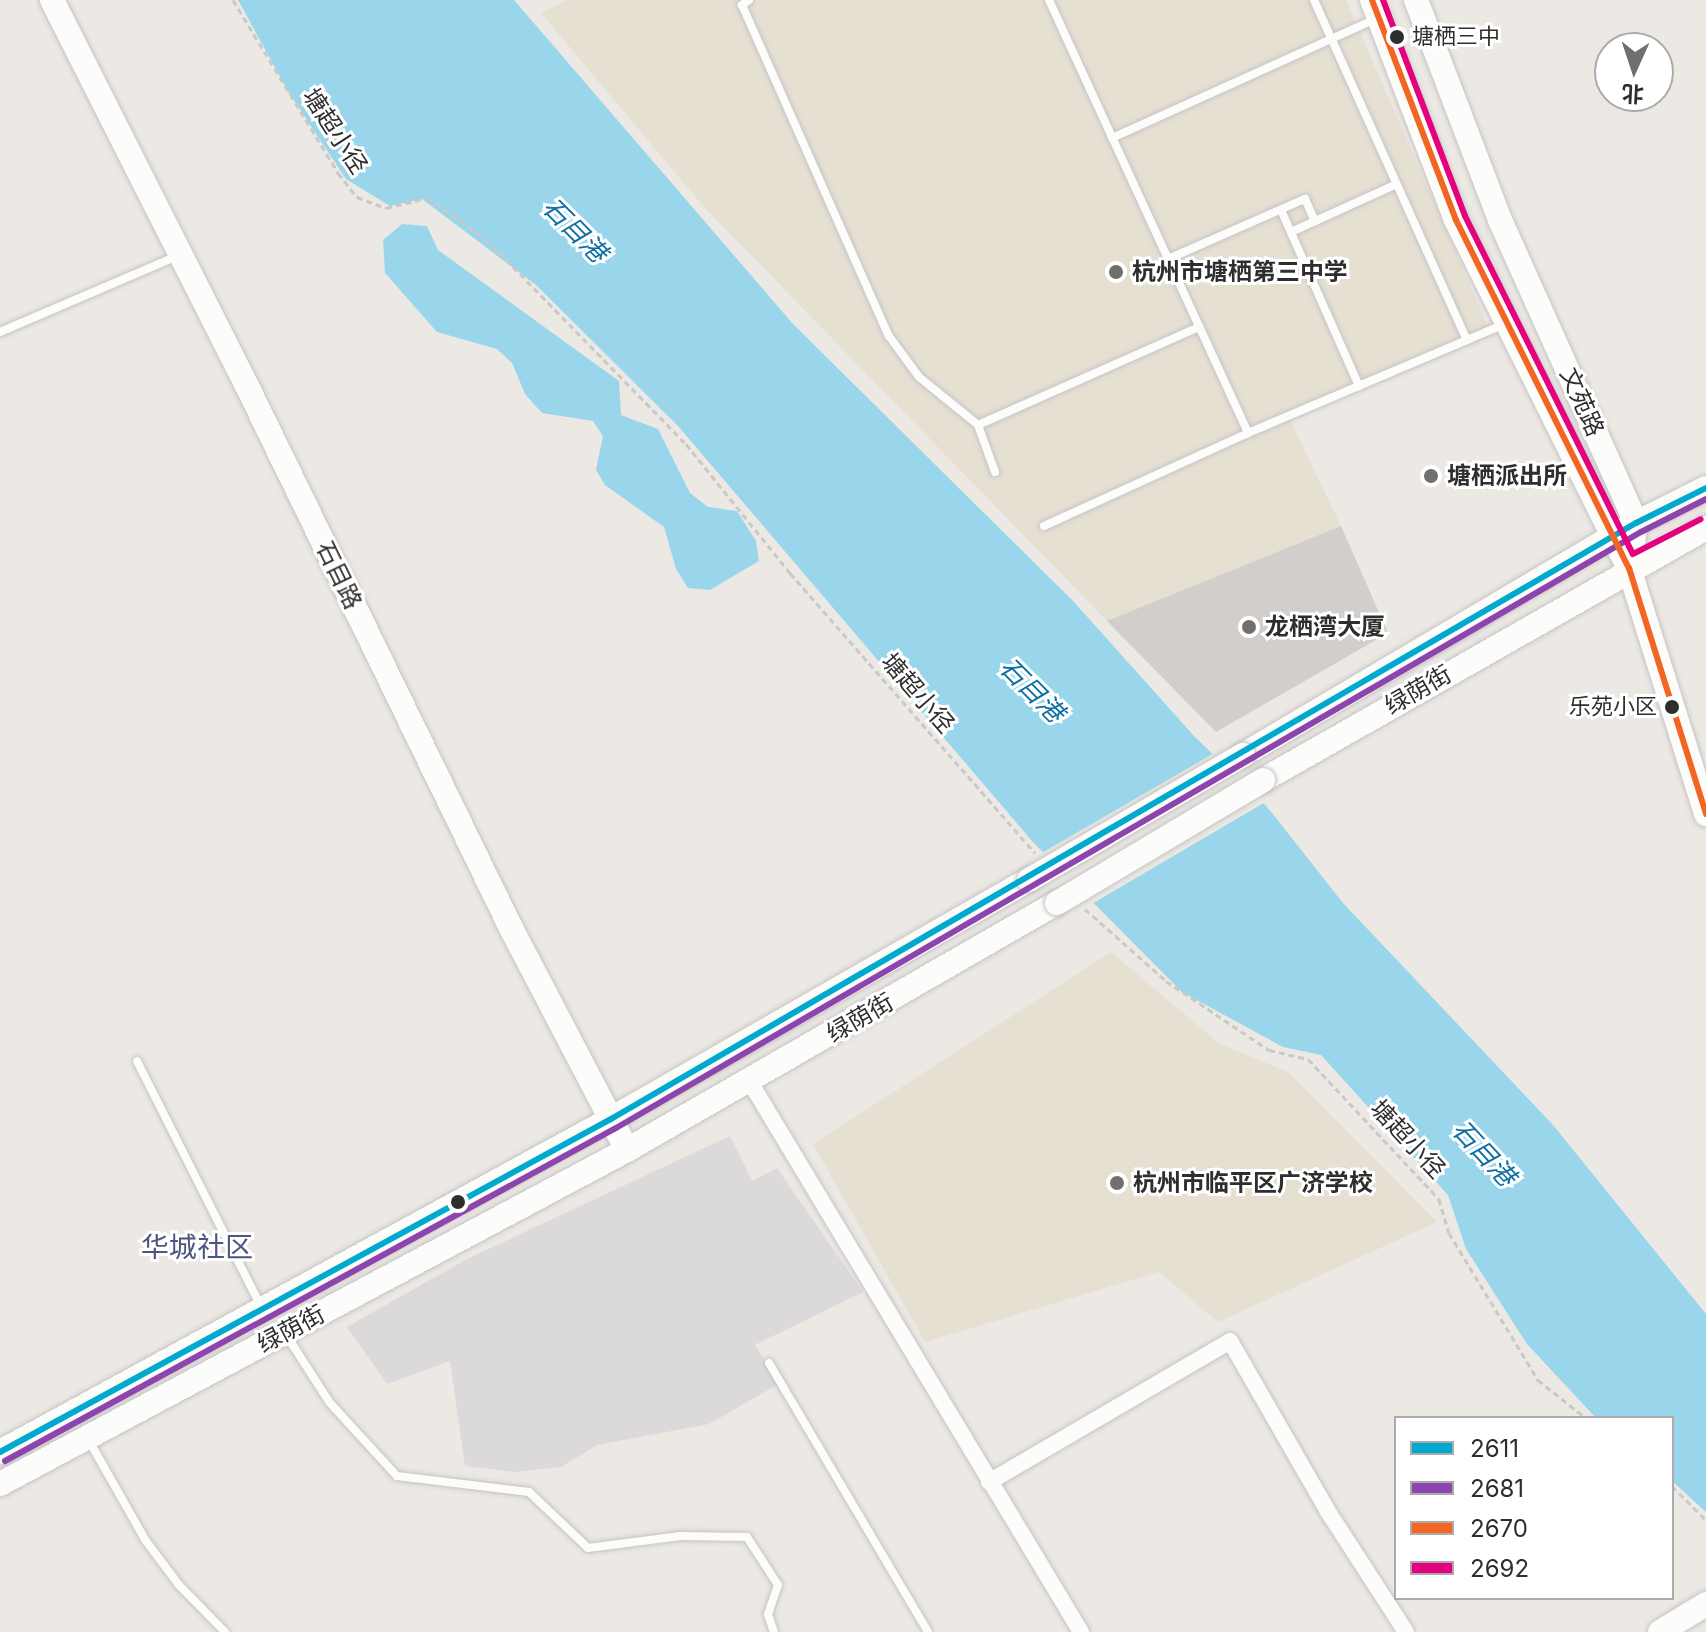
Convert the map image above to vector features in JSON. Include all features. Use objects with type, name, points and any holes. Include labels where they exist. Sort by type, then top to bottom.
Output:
[{"type":"main road","name":"石目路","points":[[52,0],[512,930],[627,1150]]},
{"type":"main road","name":"文苑路","points":[[1416,0],[1500,220],[1636,523]]},
{"type":"main road","points":[[1376,8],[1456,220],[1629,568],[1704,806]]},
{"type":"main road","name":"绿荫街","points":[[0,1452],[611,1119],[1035,870],[1243,755],[1636,523],[1706,488]]},
{"type":"main road","points":[[1629,568],[1636,523]]},
{"type":"main road","name":"绿荫街","points":[[0,1484],[750,1082],[1068,903],[1263,780],[1629,568],[1706,528]]},
{"type":"main road","points":[[1669,1626],[1706,1604]]},
{"type":"street","points":[[750,1082],[1081,1632]]},
{"type":"street","points":[[989,1482],[1230,1341],[1327,1510],[1406,1632]]},
{"type":"lane","points":[[749,0],[742,5],[889,336],[919,377],[978,425],[995,472]]},
{"type":"lane","points":[[1049,0],[1248,433]]},
{"type":"lane","points":[[1314,0],[1467,340]]},
{"type":"lane","points":[[1112,138],[1331,39],[1376,8]]},
{"type":"lane","points":[[1291,232],[1397,184]]},
{"type":"lane","points":[[1168,259],[1305,199],[1315,221]]},
{"type":"lane","points":[[1281,210],[1359,386]]},
{"type":"lane","points":[[0,332],[180,255]]},
{"type":"lane","points":[[1044,526],[1248,433],[1508,323]]},
{"type":"lane","points":[[978,425],[1199,327]]},
{"type":"lane","points":[[137,1061],[262,1309]]},
{"type":"lane","points":[[285,1332],[330,1403],[397,1476],[529,1492],[588,1548],[680,1536],[747,1537],[778,1585],[768,1614],[774,1632]]},
{"type":"lane","points":[[769,1363],[928,1632]]},
{"type":"lane","points":[[87,1438],[146,1541],[179,1585],[225,1632]]},
{"type":"path","name":"塘超小径","points":[[233,0],[357,197],[386,208],[427,198],[485,238],[686,444],[1035,870]]},
{"type":"path","name":"塘超小径","points":[[1068,903],[1166,981],[1269,1050],[1308,1059],[1439,1199],[1449,1233],[1538,1380],[1583,1416]]},
{"type":"path","points":[[1674,1488],[1706,1520]]},
{"type":"shaded area","name":"杭州市塘栖第三中学","points":[[566,0],[1346,0],[1492,336],[1290,420],[1341,526],[1107,621],[704,207],[541,13]]},
{"type":"shaded area","name":"杭州市临平区广济学校","points":[[1111,952],[1220,1044],[1288,1072],[1437,1222],[1218,1322],[1159,1272],[925,1342],[813,1144]]},
{"type":"shaded area","points":[[730,1136],[752,1181],[777,1168],[863,1292],[755,1345],[780,1383],[709,1424],[597,1445],[561,1467],[515,1472],[465,1466],[450,1361],[387,1384],[347,1327],[467,1259]]},
{"type":"water","name":"石目港","points":[[238,0],[514,0],[793,324],[1074,602],[1194,736],[1268,808],[1343,903],[1553,1125],[1706,1314],[1706,1512],[1674,1483],[1674,1416],[1594,1416],[1527,1344],[1466,1249],[1448,1195],[1321,1055],[1283,1047],[1182,992],[1032,841],[678,426],[536,285],[422,199],[390,206],[346,179],[289,93]]},
{"type":"water","points":[[402,224],[427,226],[438,250],[619,381],[621,415],[658,429],[690,493],[708,507],[737,511],[756,541],[759,561],[710,590],[688,588],[676,569],[664,527],[605,485],[596,470],[603,436],[593,421],[542,413],[525,394],[512,363],[497,349],[437,332],[385,273],[383,240]]},
{"type":"pier","points":[[1216,752],[1267,801],[1090,905],[1040,854]]},
{"type":"building","name":"龙栖湾大厦","points":[[1341,526],[1388,633],[1216,732],[1107,621]]},
{"type":"transit line","name":"2670","points":[[1372,0],[1456,220],[1629,568],[1706,814]]},
{"type":"transit line","name":"2692","points":[[1383,0],[1465,216],[1633,554],[1701,519]]},
{"type":"transit line","name":"2611","points":[[0,1452],[611,1119],[1636,523],[1706,488]]},
{"type":"transit line","name":"2681","points":[[5,1461],[616,1128],[1641,532],[1706,499]]},
{"type":"place","name":"塘栖三中","points":[[1397,37]]},
{"type":"place","name":"杭州市塘栖第三中学","points":[[1116,272]]},
{"type":"place","name":"塘栖派出所","points":[[1431,476]]},
{"type":"place","name":"龙栖湾大厦","points":[[1249,627]]},
{"type":"place","name":"乐苑小区","points":[[1672,707]]},
{"type":"place","name":"杭州市临平区广济学校","points":[[1117,1183]]},
{"type":"district","name":"华城社区","points":[[197,1247]]}]
